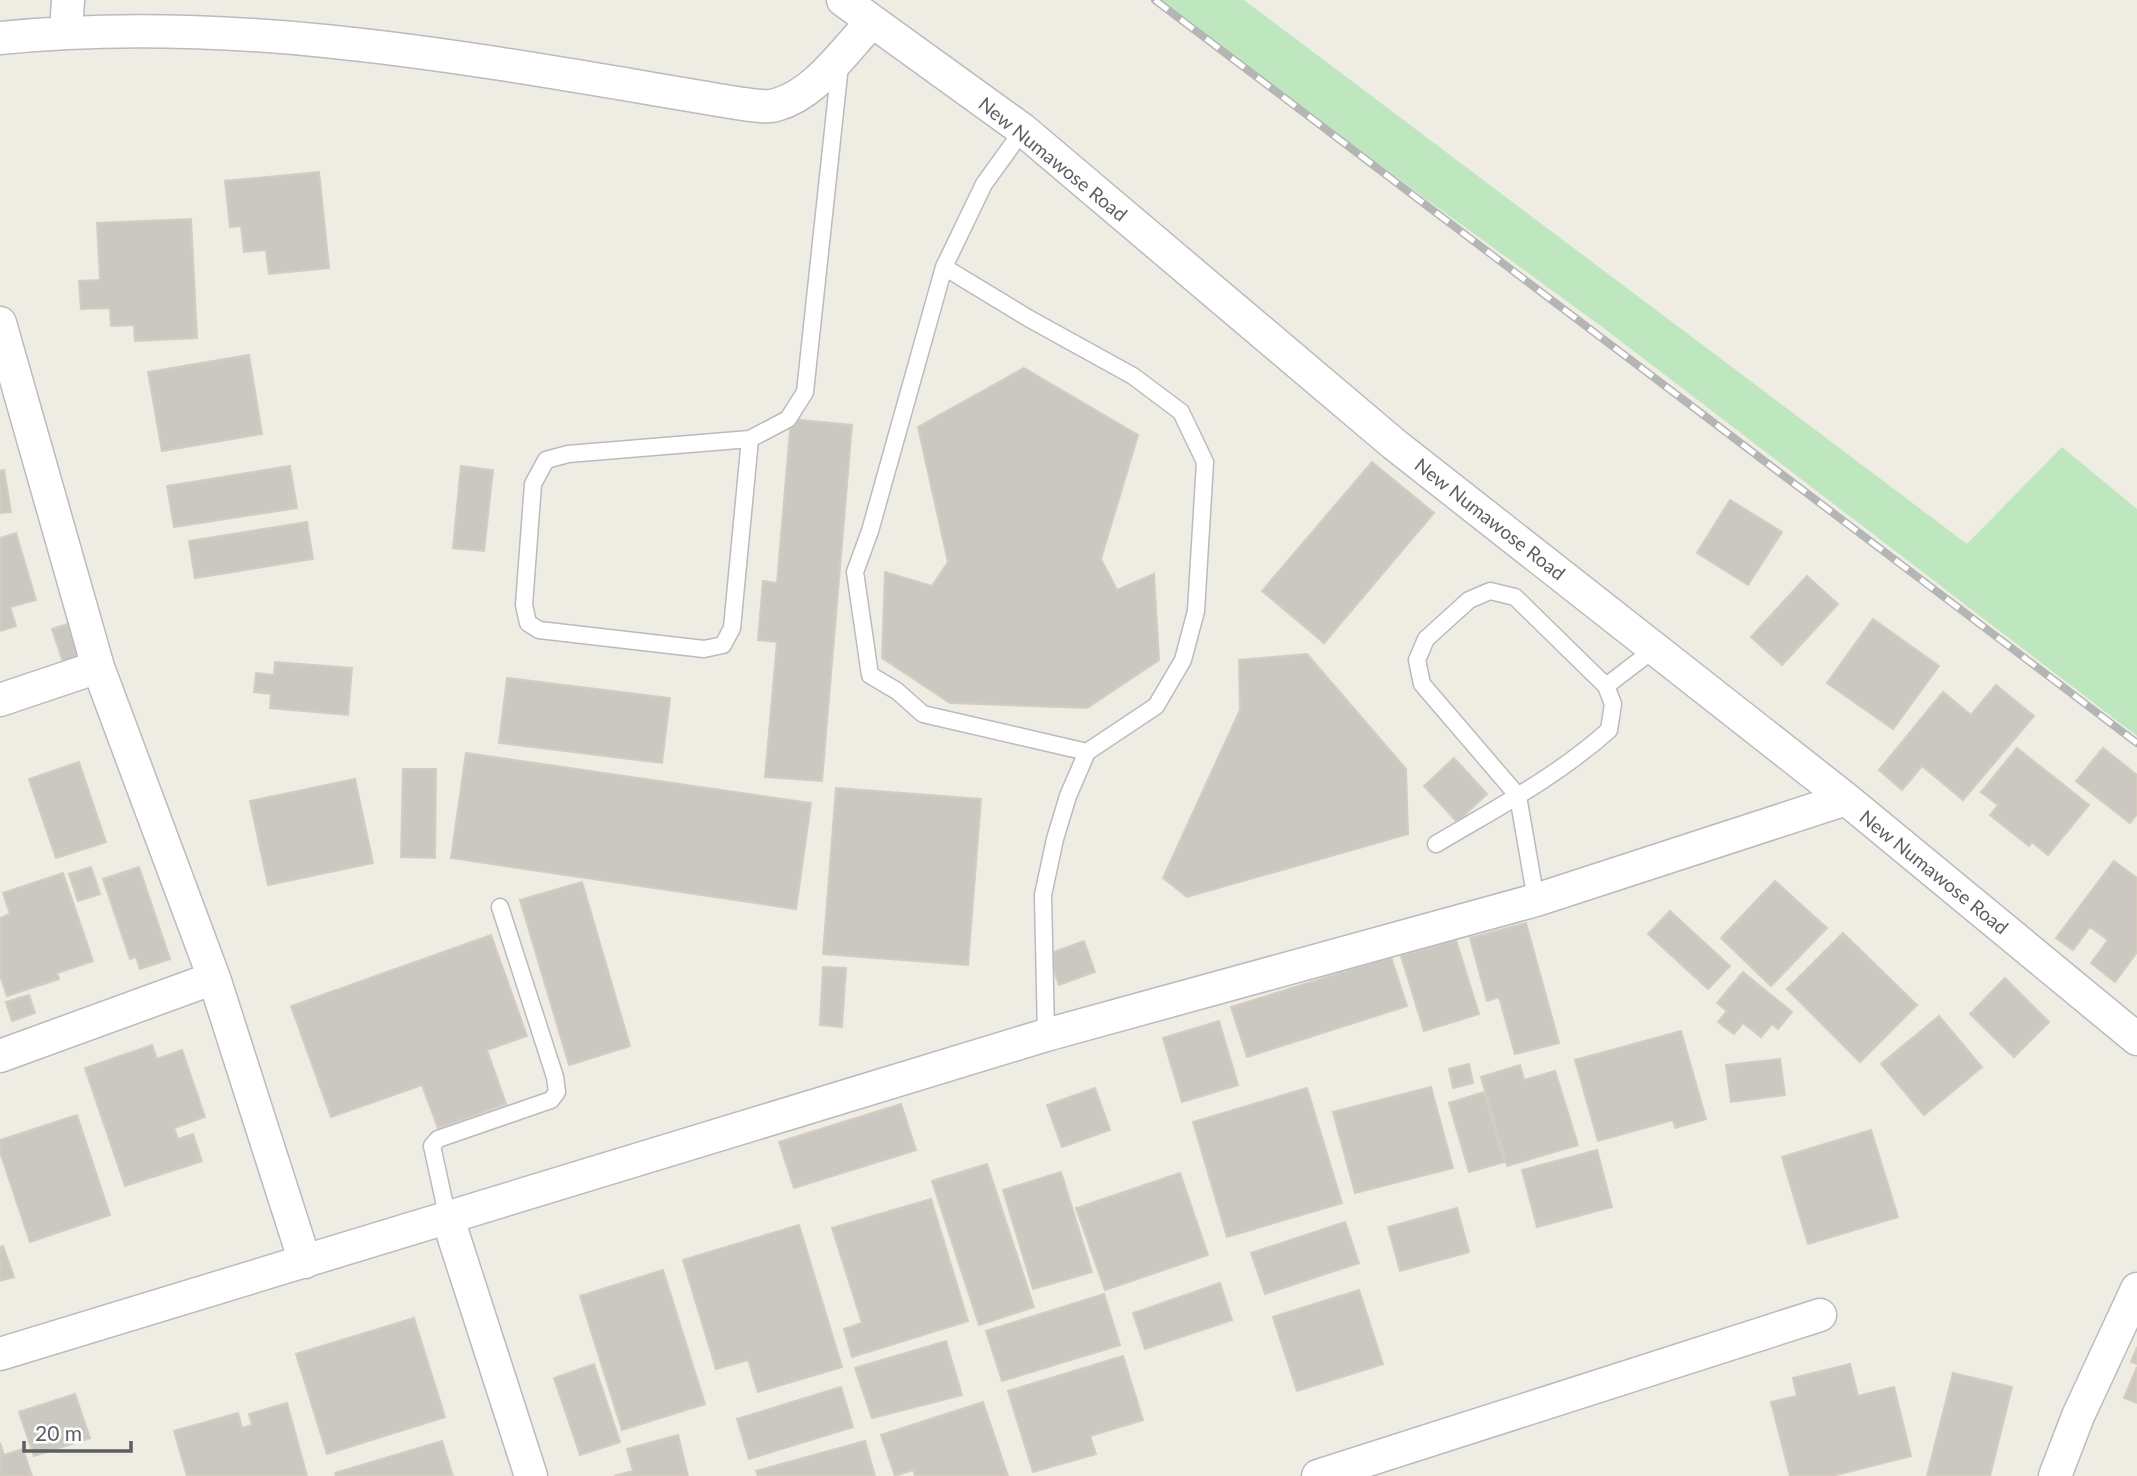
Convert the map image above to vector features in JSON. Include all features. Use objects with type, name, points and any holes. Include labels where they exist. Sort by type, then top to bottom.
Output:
[{"type":"street","points":[[66,32],[68,0]]},
{"type":"street","name":"New Numawose Road","points":[[843,0],[871,23],[1023,130],[1394,444],[1657,647],[2137,1039]]},
{"type":"street","points":[[0,38],[66,32],[235,32],[499,64],[743,104],[774,106],[795,98],[817,80],[871,23]]},
{"type":"street","points":[[0,323],[97,667],[214,978],[305,1262]]},
{"type":"street","points":[[0,700],[97,667]]},
{"type":"street","points":[[0,1354],[1046,1035],[1535,900],[1846,799]]},
{"type":"street","points":[[0,1056],[214,978]]},
{"type":"street","points":[[448,1219],[531,1476]]},
{"type":"street","points":[[2055,1476],[2078,1416],[2137,1289]]},
{"type":"street","points":[[1318,1476],[1820,1315]]},
{"type":"lane","points":[[750,439],[732,628],[723,645],[705,649],[539,630],[528,623],[524,605],[533,484],[546,460],[568,454],[750,439],[788,419],[805,391],[841,55]]},
{"type":"lane","points":[[1023,130],[984,184],[944,267],[870,531],[855,572],[870,675],[897,691],[923,714],[1087,752]]},
{"type":"lane","points":[[944,267],[1028,318],[1133,376],[1181,411],[1205,462],[1196,611],[1183,660],[1156,706],[1087,752],[1068,796],[1043,895],[1046,1035]]},
{"type":"lane","points":[[1436,844],[1517,796],[1588,750],[1609,730],[1613,704],[1606,686],[1515,597],[1490,591],[1469,600],[1426,639],[1417,660],[1422,684],[1517,796],[1535,900]]},
{"type":"lane","points":[[1606,686],[1657,647]]},
{"type":"lane","points":[[448,1219],[432,1146],[438,1139],[551,1100],[557,1092],[555,1077],[500,907]]},
{"type":"green space","points":[[1152,0],[1244,0],[1967,544],[2062,447],[2137,509],[2137,736],[1601,326]]},
{"type":"building","points":[[319,172],[329,268],[269,274],[266,250],[244,252],[241,226],[230,227],[225,181]]},
{"type":"building","points":[[191,219],[197,338],[135,341],[134,325],[111,326],[110,308],[81,309],[79,281],[100,280],[97,223]]},
{"type":"building","points":[[249,355],[262,434],[162,451],[148,372]]},
{"type":"building","points":[[1024,368],[1138,435],[1101,559],[1117,590],[1154,574],[1159,660],[1087,708],[950,703],[882,658],[885,572],[932,586],[948,562],[918,427]]},
{"type":"building","points":[[791,419],[852,425],[822,781],[765,777],[777,642],[758,640],[763,581],[777,583]]},
{"type":"building","points":[[1372,462],[1434,513],[1324,643],[1262,591]]},
{"type":"building","points":[[290,466],[297,508],[174,527],[167,486]]},
{"type":"building","points":[[461,466],[493,470],[484,551],[453,548]]},
{"type":"building","points":[[4,470],[11,512],[0,513],[0,471]]},
{"type":"building","points":[[1730,500],[1782,532],[1748,585],[1697,553]]},
{"type":"building","points":[[307,522],[313,559],[195,578],[189,541]]},
{"type":"building","points":[[16,533],[36,600],[10,607],[16,626],[0,631],[0,538]]},
{"type":"building","points":[[1807,576],[1838,604],[1782,665],[1751,637]]},
{"type":"building","points":[[1873,619],[1939,666],[1893,729],[1827,683]]},
{"type":"building","points":[[71,623],[82,660],[64,665],[52,629]]},
{"type":"building","points":[[1307,654],[1406,769],[1408,834],[1187,897],[1163,878],[1240,710],[1239,660]]},
{"type":"building","points":[[275,662],[352,668],[348,715],[270,708],[271,694],[254,692],[256,673],[274,675]]},
{"type":"building","points":[[507,678],[670,698],[662,763],[499,743]]},
{"type":"building","points":[[1996,685],[2034,716],[1963,800],[1922,766],[1902,790],[1879,770],[1943,692],[1971,715]]},
{"type":"building","points":[[2017,748],[2089,805],[2048,855],[2032,842],[2029,846],[1990,815],[1998,805],[1981,792]]},
{"type":"building","points":[[2103,748],[2137,775],[2137,814],[2130,823],[2076,781]]},
{"type":"building","points":[[466,753],[811,803],[796,909],[451,858]]},
{"type":"building","points":[[1454,758],[1487,794],[1457,822],[1424,786]]},
{"type":"building","points":[[79,762],[106,842],[56,858],[29,779]]},
{"type":"building","points":[[403,769],[436,769],[435,858],[401,857]]},
{"type":"building","points":[[355,779],[373,863],[268,885],[250,801]]},
{"type":"building","points":[[836,788],[981,799],[968,965],[823,954]]},
{"type":"building","points":[[2114,861],[2137,878],[2137,952],[2115,982],[2091,963],[2108,940],[2090,927],[2073,950],[2056,938]]},
{"type":"building","points":[[91,867],[100,894],[78,901],[69,874]]},
{"type":"building","points":[[139,867],[170,959],[140,969],[136,957],[130,959],[103,879]]},
{"type":"building","points":[[63,873],[93,961],[57,973],[59,979],[7,996],[0,975],[0,918],[10,914],[3,893]]},
{"type":"building","points":[[1775,881],[1827,928],[1771,986],[1721,938]]},
{"type":"building","points":[[582,882],[630,1046],[569,1065],[520,900]]},
{"type":"building","points":[[1670,911],[1730,966],[1708,989],[1648,934]]},
{"type":"building","points":[[1526,923],[1559,1043],[1515,1054],[1499,997],[1487,1001],[1470,938]]},
{"type":"building","points":[[1843,933],[1917,1005],[1860,1062],[1787,989]]},
{"type":"building","points":[[491,935],[527,1036],[487,1050],[506,1104],[438,1128],[422,1085],[331,1117],[291,1006]]},
{"type":"building","points":[[1456,940],[1479,1014],[1424,1031],[1401,956]]},
{"type":"building","points":[[1084,941],[1095,972],[1059,985],[1048,954]]},
{"type":"building","points":[[1391,957],[1407,1006],[1247,1057],[1231,1007]]},
{"type":"building","points":[[823,967],[846,968],[842,1027],[820,1025]]},
{"type":"building","points":[[1743,972],[1792,1012],[1778,1029],[1772,1024],[1761,1037],[1743,1023],[1734,1034],[1718,1022],[1727,1011],[1717,1003]]},
{"type":"building","points":[[2005,978],[2049,1022],[2014,1057],[1970,1014]]},
{"type":"building","points":[[29,995],[35,1013],[12,1021],[6,1002]]},
{"type":"building","points":[[1939,1016],[1982,1067],[1924,1115],[1881,1064]]},
{"type":"building","points":[[1219,1021],[1238,1085],[1182,1102],[1163,1038]]},
{"type":"building","points":[[1681,1031],[1706,1119],[1675,1128],[1673,1120],[1598,1141],[1575,1060]]},
{"type":"building","points":[[152,1045],[157,1059],[182,1050],[205,1117],[174,1128],[178,1139],[193,1134],[202,1161],[125,1186],[85,1068]]},
{"type":"building","points":[[1780,1059],[1785,1095],[1731,1102],[1726,1065]]},
{"type":"building","points":[[1469,1064],[1473,1083],[1453,1088],[1449,1069]]},
{"type":"building","points":[[1520,1065],[1524,1080],[1555,1071],[1578,1145],[1507,1166],[1481,1077]]},
{"type":"building","points":[[1431,1087],[1453,1168],[1355,1193],[1333,1112]]},
{"type":"building","points":[[1095,1088],[1110,1130],[1062,1147],[1047,1105]]},
{"type":"building","points":[[1307,1088],[1342,1203],[1227,1237],[1193,1122]]},
{"type":"building","points":[[1484,1092],[1504,1162],[1469,1172],[1449,1103]]},
{"type":"building","points":[[901,1104],[916,1150],[794,1188],[779,1142]]},
{"type":"building","points":[[77,1115],[110,1215],[30,1242],[0,1152],[0,1140]]},
{"type":"building","points":[[1871,1130],[1898,1217],[1808,1244],[1782,1157]]},
{"type":"building","points":[[1597,1150],[1612,1207],[1537,1227],[1522,1170]]},
{"type":"building","points":[[987,1164],[1034,1307],[979,1325],[932,1181]]},
{"type":"building","points":[[1061,1172],[1092,1272],[1033,1289],[1003,1190]]},
{"type":"building","points":[[1180,1173],[1208,1255],[1105,1290],[1076,1208]]},
{"type":"building","points":[[931,1199],[968,1321],[852,1357],[844,1329],[862,1323],[832,1228]]},
{"type":"building","points":[[1457,1208],[1469,1252],[1400,1271],[1388,1227]]},
{"type":"building","points":[[1345,1222],[1359,1263],[1265,1294],[1251,1253]]},
{"type":"building","points":[[799,1225],[842,1367],[758,1392],[748,1360],[716,1369],[683,1260]]},
{"type":"building","points":[[3,1246],[14,1277],[0,1281],[0,1247]]},
{"type":"building","points":[[663,1270],[705,1404],[622,1430],[580,1296]]},
{"type":"building","points":[[1220,1283],[1232,1320],[1145,1349],[1133,1313]]},
{"type":"building","points":[[1359,1290],[1383,1364],[1297,1391],[1273,1317]]},
{"type":"building","points":[[1104,1294],[1120,1345],[1002,1381],[986,1331]]},
{"type":"building","points":[[414,1318],[445,1417],[327,1454],[296,1354]]},
{"type":"building","points":[[946,1341],[962,1395],[872,1418],[855,1368]]},
{"type":"building","points":[[2137,1347],[2137,1364],[2131,1362]]},
{"type":"building","points":[[1123,1356],[1143,1420],[1090,1436],[1096,1454],[1033,1472],[1008,1391]]},
{"type":"building","points":[[594,1364],[620,1442],[580,1455],[554,1378]]},
{"type":"building","points":[[1850,1364],[1858,1396],[1894,1387],[1911,1456],[1832,1476],[1790,1476],[1771,1402],[1797,1396],[1793,1378]]},
{"type":"building","points":[[2137,1367],[2137,1403],[2124,1398]]},
{"type":"building","points":[[1953,1373],[2012,1387],[1990,1476],[1927,1476]]},
{"type":"building","points":[[841,1387],[853,1427],[749,1459],[737,1419]]},
{"type":"building","points":[[75,1394],[90,1438],[34,1456],[19,1412]]},
{"type":"building","points":[[983,1402],[1008,1476],[915,1476],[913,1470],[895,1476],[881,1435]]},
{"type":"building","points":[[287,1403],[307,1476],[187,1476],[174,1431],[238,1413],[242,1428],[252,1425],[249,1414]]},
{"type":"building","points":[[678,1435],[688,1476],[614,1476],[633,1471],[627,1449]]},
{"type":"building","points":[[442,1441],[453,1476],[336,1476],[335,1473]]},
{"type":"building","points":[[865,1441],[875,1476],[758,1476],[756,1471]]},
{"type":"building","points":[[0,1443],[4,1455],[23,1449],[32,1476],[0,1476]]},
{"type":"railway","points":[[1155,0],[2137,743]]}]
